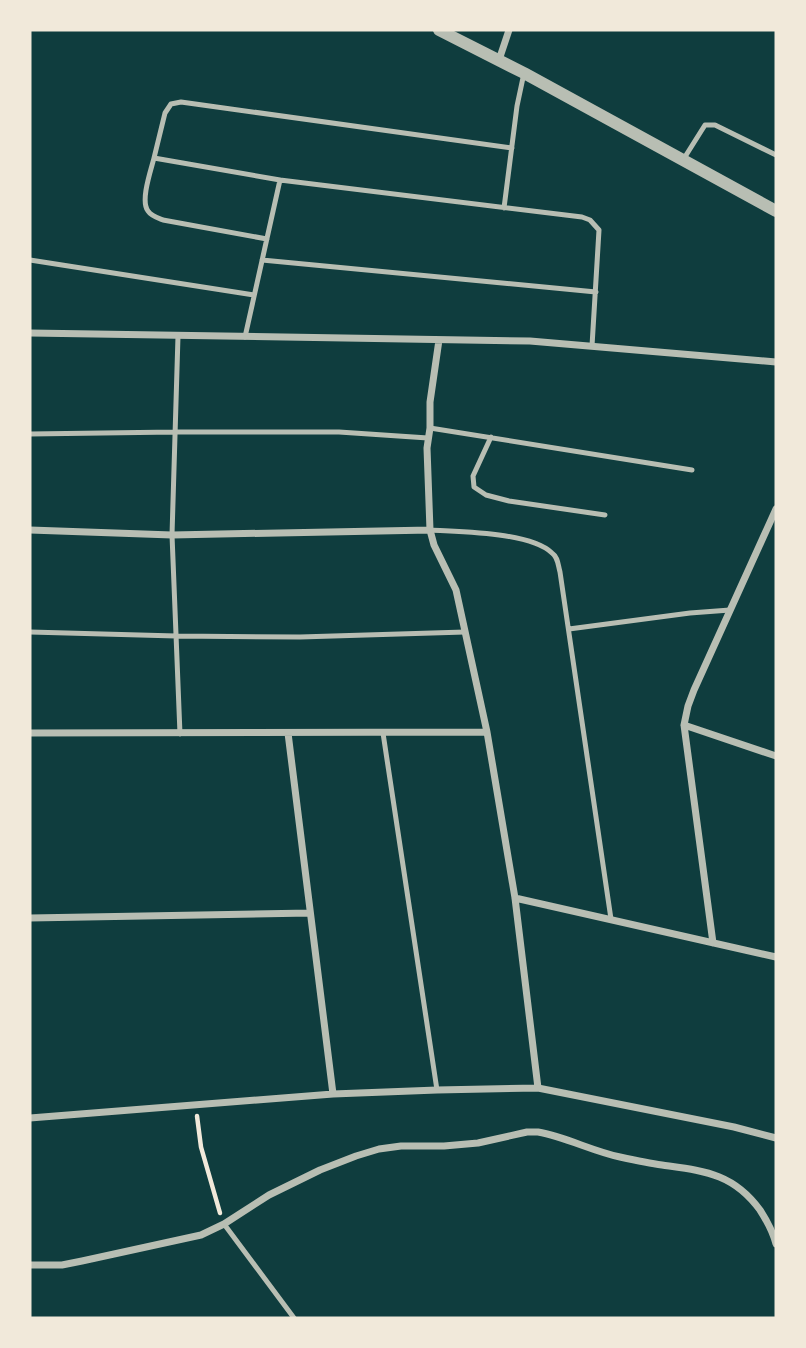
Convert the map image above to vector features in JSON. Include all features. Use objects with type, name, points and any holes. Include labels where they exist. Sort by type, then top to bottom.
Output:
[{"type":"street","points":[[439,30],[524,73],[776,211]]},
{"type":"street","points":[[499,60],[509,30]]},
{"type":"street","points":[[30,333],[530,341],[776,362]]},
{"type":"street","points":[[439,340],[427,448],[430,530],[434,545],[456,590],[487,732],[515,898],[538,1088]]},
{"type":"street","points":[[713,943],[684,725],[694,690],[776,509]]},
{"type":"street","points":[[30,530],[172,535],[430,530]]},
{"type":"street","points":[[684,725],[776,756]]},
{"type":"street","points":[[30,733],[487,732]]},
{"type":"street","points":[[288,733],[333,1094]]},
{"type":"street","points":[[515,898],[776,957]]},
{"type":"street","points":[[30,918],[310,913]]},
{"type":"street","points":[[30,1118],[333,1094],[538,1088],[734,1127],[776,1138]]},
{"type":"street","points":[[30,1265],[62,1265],[201,1235],[224,1224],[269,1195],[320,1170],[379,1149],[478,1143],[527,1132],[538,1132],[618,1157],[693,1168],[725,1179],[755,1203],[766,1219],[776,1244]]},
{"type":"lane","points":[[504,208],[524,73]]},
{"type":"lane","points":[[267,239],[163,220],[148,211],[144,204],[165,113],[171,104],[181,102],[512,148]]},
{"type":"lane","points":[[683,160],[705,125],[715,125],[776,155]]},
{"type":"lane","points":[[154,158],[280,180],[582,217],[599,230],[592,346]]},
{"type":"lane","points":[[244,337],[280,180]]},
{"type":"lane","points":[[30,260],[254,295]]},
{"type":"lane","points":[[262,260],[596,292]]},
{"type":"lane","points":[[177,336],[172,535],[180,734]]},
{"type":"lane","points":[[430,428],[692,470]]},
{"type":"lane","points":[[30,435],[339,432],[428,438]]},
{"type":"lane","points":[[491,437],[472,476],[474,487],[486,495],[509,501],[605,514]]},
{"type":"lane","points":[[430,530],[491,533],[542,546],[556,558],[569,629],[611,919]]},
{"type":"lane","points":[[569,629],[730,610]]},
{"type":"lane","points":[[30,632],[300,637],[465,632]]},
{"type":"lane","points":[[383,733],[437,1090]]},
{"type":"lane","points":[[224,1224],[294,1318]]},
{"type":"path","points":[[196,1105],[201,1147],[224,1224]]}]
